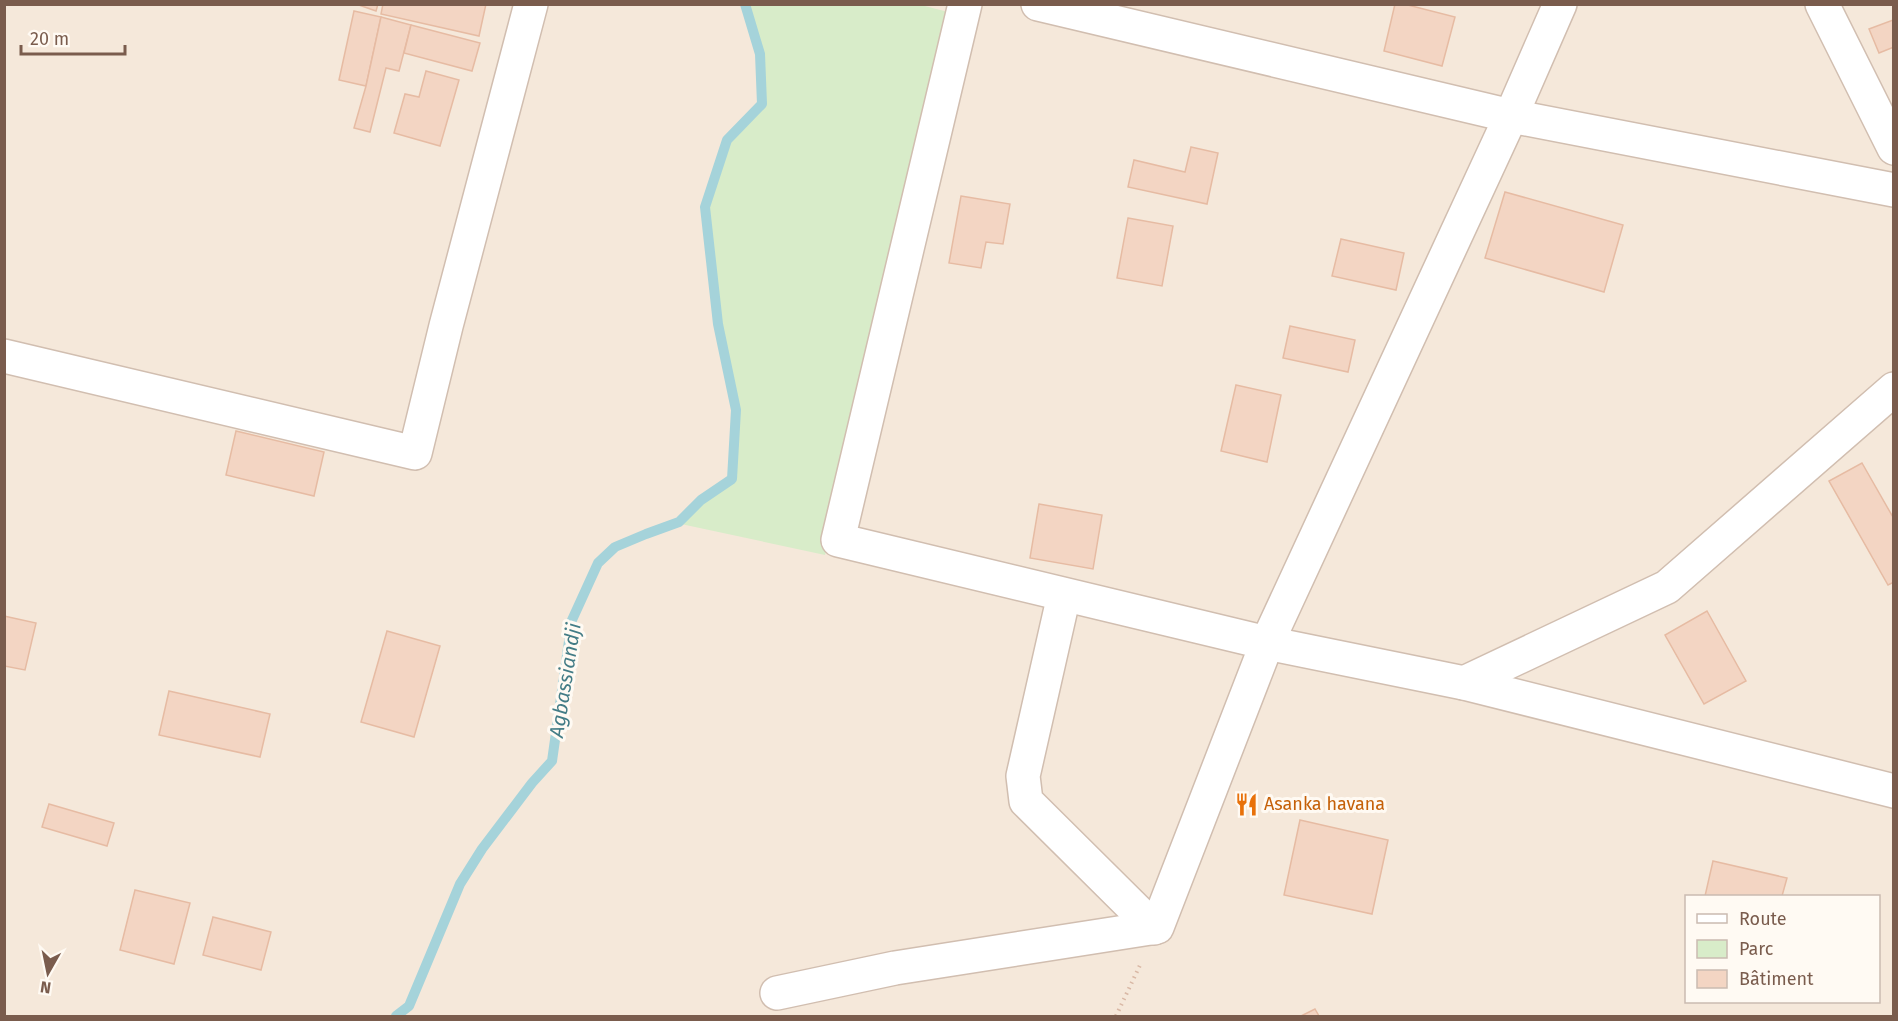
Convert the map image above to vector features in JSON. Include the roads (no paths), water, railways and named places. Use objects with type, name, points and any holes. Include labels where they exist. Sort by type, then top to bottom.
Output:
[{"type":"street","points":[[4,356],[415,453],[531,4]]},
{"type":"street","points":[[965,4],[838,540],[1267,643],[1464,683],[1893,791]]},
{"type":"street","points":[[1038,4],[1511,116],[1893,190]]},
{"type":"street","points":[[1156,927],[1267,643],[1511,116],[1560,4]]},
{"type":"street","points":[[1822,4],[1893,148]]},
{"type":"street","points":[[1464,683],[1668,587],[1893,389]]},
{"type":"street","points":[[1064,595],[1023,776],[1026,801],[1156,927]]},
{"type":"street","points":[[777,993],[895,968],[1156,927]]},
{"type":"waterway","name":"Agbassiandji","points":[[396,1016],[409,1006],[460,884],[482,849],[532,783],[552,761],[572,620],[598,563],[615,547],[679,522],[701,500],[732,479],[736,410],[718,324],[705,207],[727,140],[762,104],[760,54],[745,4]]},
{"type":"place","name":"Asanka havana","points":[[1246,804]]}]
